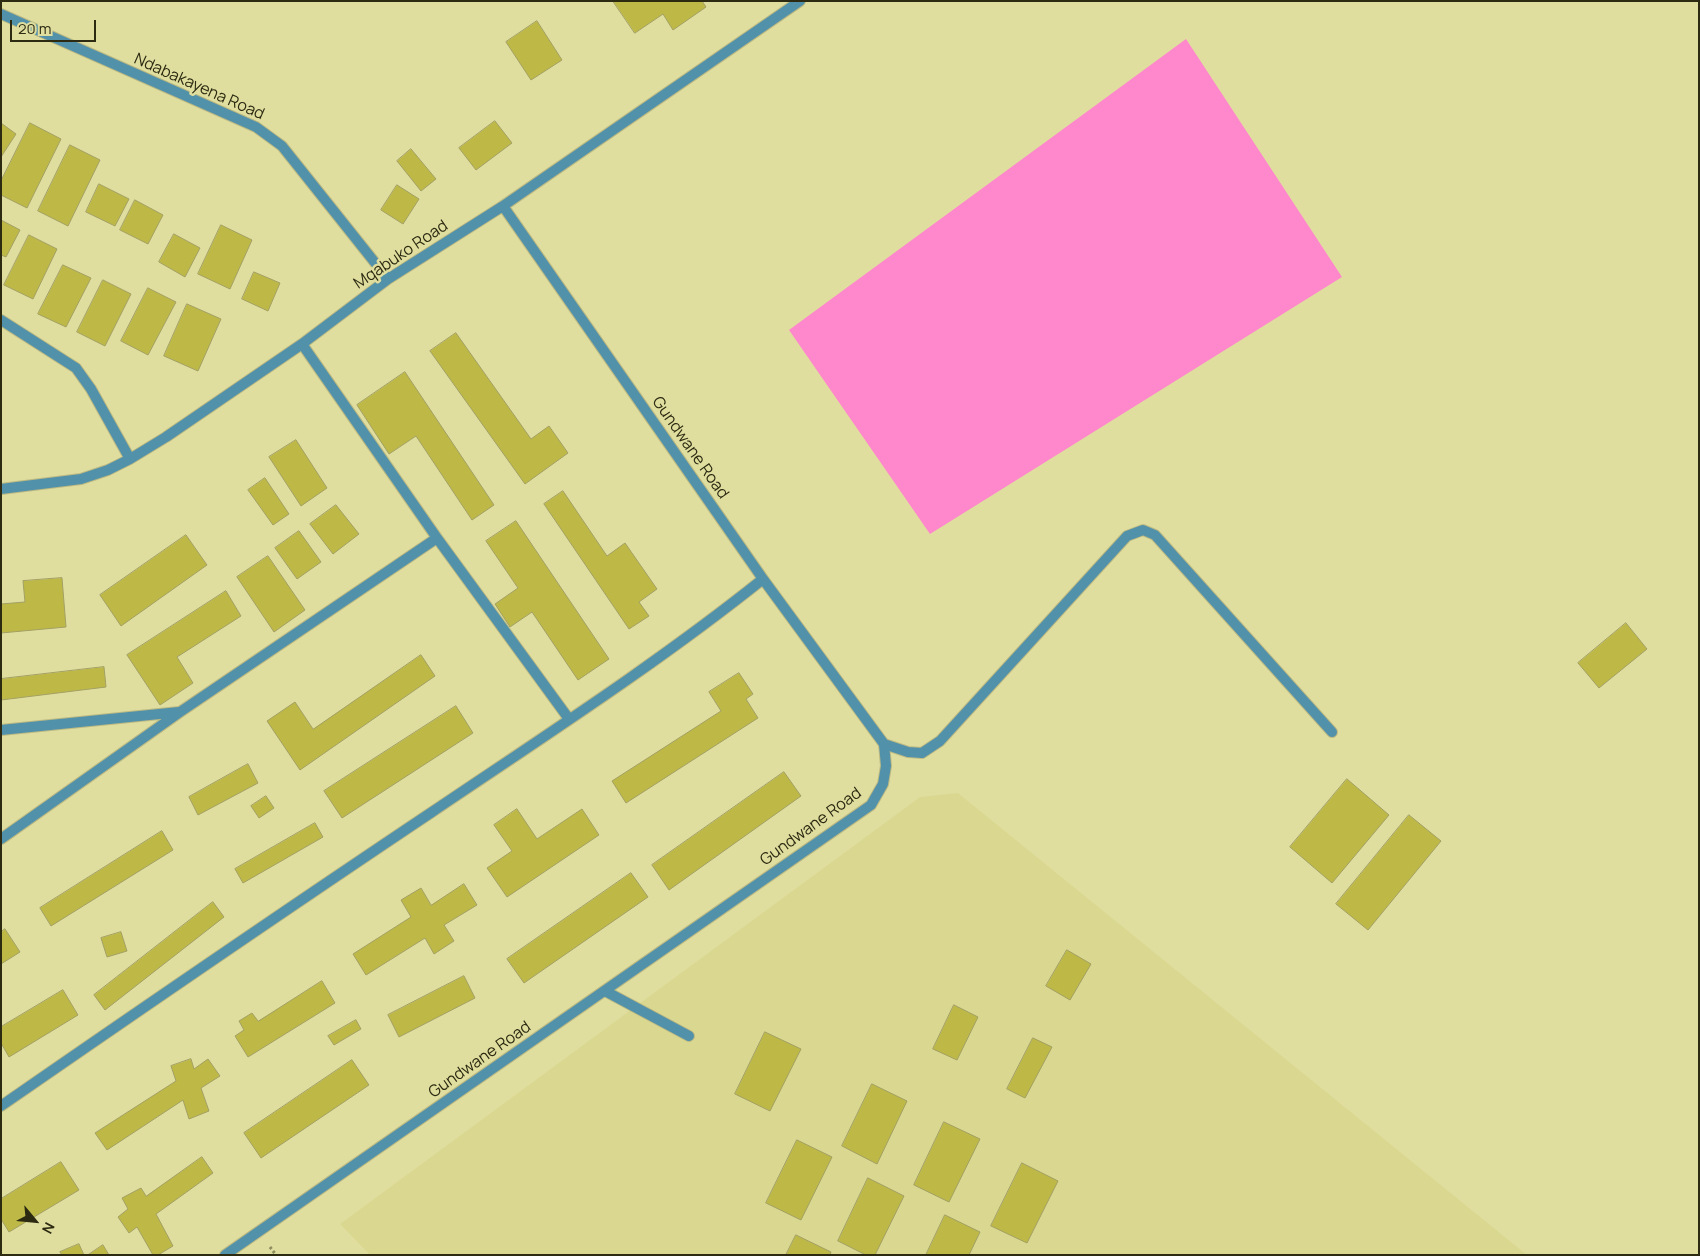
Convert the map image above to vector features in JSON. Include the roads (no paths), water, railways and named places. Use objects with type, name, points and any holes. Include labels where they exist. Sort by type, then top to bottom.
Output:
[{"type":"street","name":"Mqabuko Road","points":[[1,489],[81,479],[108,470],[130,459],[166,437],[302,344],[388,279],[503,206],[800,1]]},
{"type":"street","name":"Ndabakayena Road","points":[[1,14],[256,127],[282,146],[388,279]]},
{"type":"street","name":"Gundwane Road","points":[[225,1255],[871,805],[883,784],[886,766],[884,744],[763,579],[503,206]]},
{"type":"street","points":[[1,320],[76,368],[91,388],[130,459]]},
{"type":"street","points":[[302,344],[437,538],[569,719]]},
{"type":"street","points":[[884,744],[908,752],[922,753],[940,741],[1127,536],[1143,530],[1155,535],[1332,732]]},
{"type":"street","points":[[1,839],[180,712],[437,538]]},
{"type":"street","points":[[1,1106],[194,971],[569,719],[724,610],[763,579]]},
{"type":"street","points":[[1,730],[180,712]]},
{"type":"street","points":[[605,990],[689,1036]]}]
